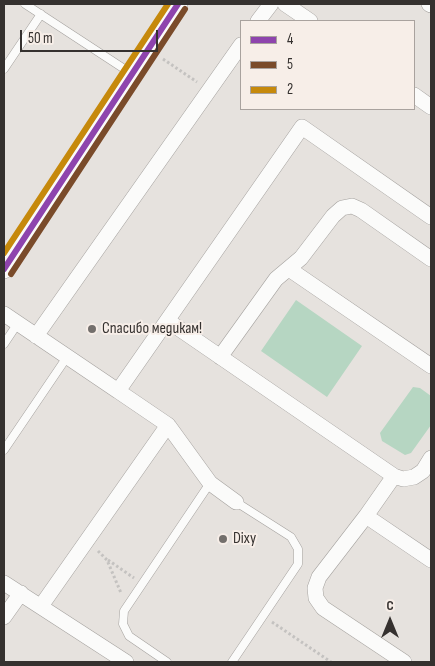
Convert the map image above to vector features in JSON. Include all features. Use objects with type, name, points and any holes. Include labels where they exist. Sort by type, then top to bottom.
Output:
[{"type":"street","points":[[4,269],[178,4]]},
{"type":"street","points":[[259,20],[271,4]]},
{"type":"street","points":[[285,4],[309,20]]},
{"type":"street","points":[[36,336],[240,46]]},
{"type":"street","points":[[415,96],[431,107]]},
{"type":"street","points":[[118,391],[302,127],[431,217]]},
{"type":"street","points":[[220,357],[276,279],[301,258],[333,216],[342,208],[352,206],[361,210],[431,259]]},
{"type":"street","points":[[288,269],[431,366]]},
{"type":"street","points":[[4,314],[168,425],[210,483],[236,502]]},
{"type":"street","points":[[168,321],[394,476],[403,480],[414,477],[423,471],[431,458]]},
{"type":"street","points":[[41,606],[168,425]]},
{"type":"street","points":[[394,476],[319,577],[315,588],[316,598],[323,608],[404,662]]},
{"type":"street","points":[[366,516],[431,560]]},
{"type":"street","points":[[4,583],[126,662]]},
{"type":"street","points":[[4,617],[21,593]]},
{"type":"lane","points":[[25,4],[132,74]]},
{"type":"lane","points":[[4,69],[41,14]]},
{"type":"lane","points":[[4,344],[18,324]]},
{"type":"lane","points":[[4,450],[67,357]]},
{"type":"lane","points":[[167,662],[129,636],[123,624],[124,611],[210,483]]},
{"type":"lane","points":[[232,662],[298,564],[298,549],[291,537],[236,502]]},
{"type":"path","points":[[163,58],[209,90]]},
{"type":"path","points":[[87,540],[108,560],[142,584]]},
{"type":"path","points":[[108,560],[127,607]]},
{"type":"path","points":[[263,616],[329,662]]},
{"type":"green space","points":[[296,300],[362,346],[327,397],[261,351]]},
{"type":"green space","points":[[413,387],[420,388],[431,396],[431,425],[411,453],[405,455],[382,441],[380,433]]},
{"type":"transit line","name":"2","points":[[4,253],[168,4]]},
{"type":"transit line","name":"4","points":[[4,269],[178,4]]},
{"type":"transit line","name":"5","points":[[11,274],[185,9]]},
{"type":"place","name":"Спасибо медикам!","points":[[92,329]]},
{"type":"place","name":"Dixy","points":[[223,539]]}]
